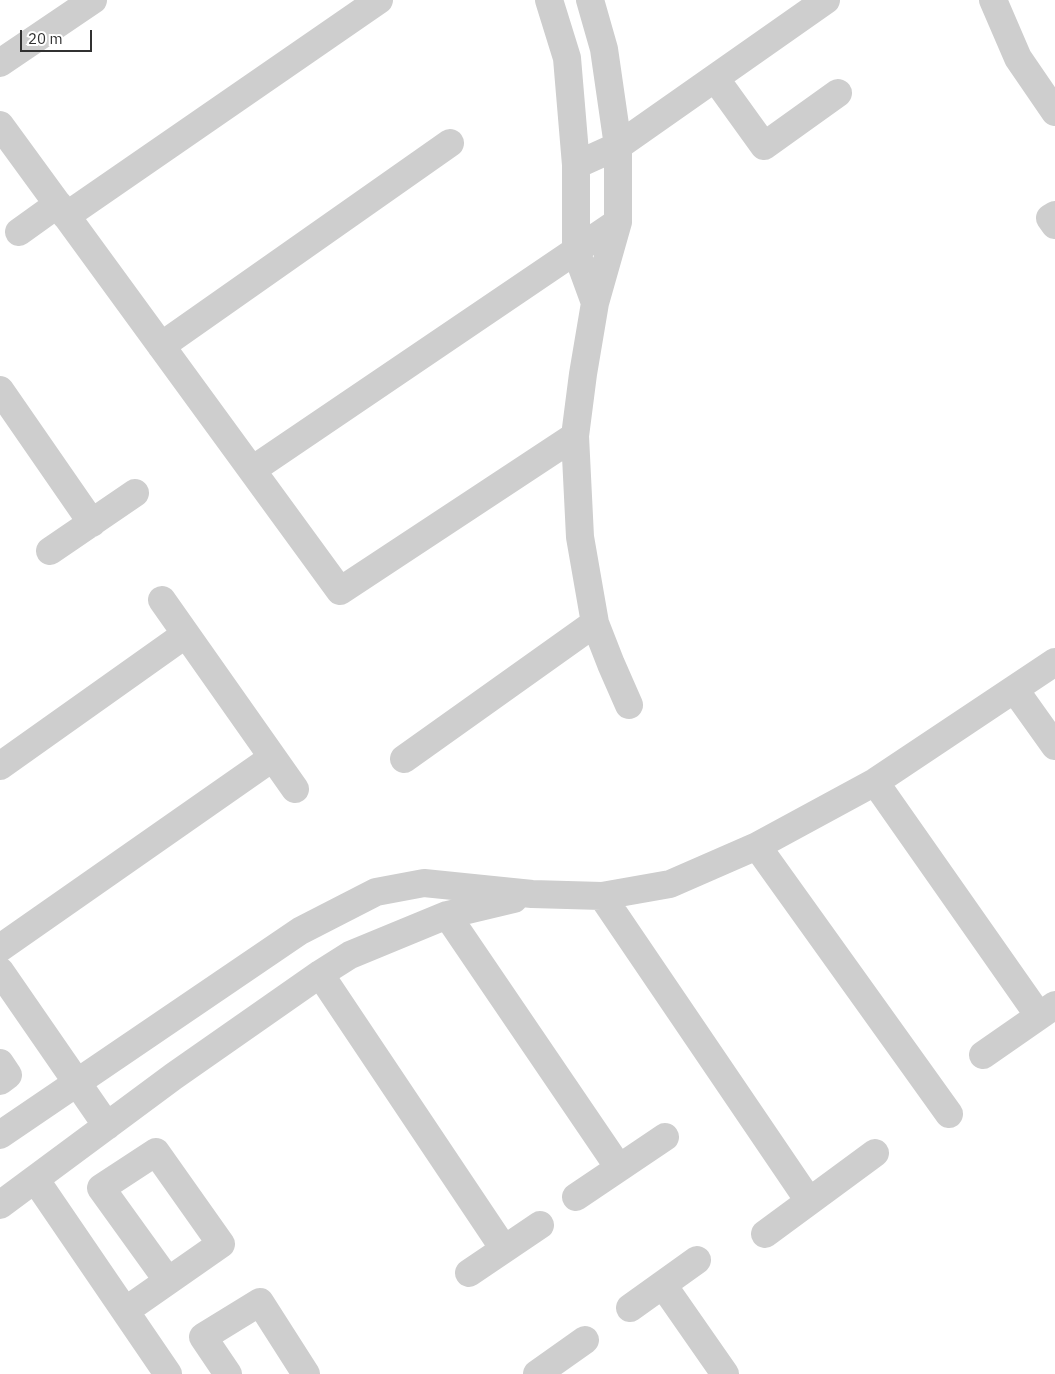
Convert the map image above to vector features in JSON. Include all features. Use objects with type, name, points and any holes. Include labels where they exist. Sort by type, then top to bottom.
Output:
[{"type":"street","points":[[0,63],[94,0]]},
{"type":"street","points":[[19,232],[62,210],[379,0]]},
{"type":"street","points":[[549,0],[567,58],[576,165],[576,251],[595,303]]},
{"type":"street","points":[[590,0],[604,49],[618,146],[618,222],[595,303],[575,436],[580,537],[595,623],[629,705]]},
{"type":"street","points":[[576,165],[618,146],[826,0]]},
{"type":"street","points":[[993,0],[1018,58],[1055,112]]},
{"type":"street","points":[[715,78],[764,146],[838,93]]},
{"type":"street","points":[[0,125],[340,591],[575,436]]},
{"type":"street","points":[[162,346],[450,143]]},
{"type":"street","points":[[1055,215],[1050,218],[1055,225]]},
{"type":"street","points":[[252,470],[618,222]]},
{"type":"street","points":[[0,390],[92,522]]},
{"type":"street","points":[[50,552],[135,493]]},
{"type":"street","points":[[162,600],[295,789]]},
{"type":"street","points":[[404,759],[595,623]]},
{"type":"street","points":[[0,766],[186,634]]},
{"type":"street","points":[[0,1135],[300,931],[376,892],[424,883],[532,894],[602,896],[670,884],[757,846],[875,782],[1055,662]]},
{"type":"street","points":[[1015,690],[1055,746]]},
{"type":"street","points":[[0,948],[272,758]]},
{"type":"street","points":[[875,782],[1047,1011],[982,1055]]},
{"type":"street","points":[[757,846],[949,1114]]},
{"type":"street","points":[[0,1205],[174,1076],[350,955],[447,915],[532,894]]},
{"type":"street","points":[[602,896],[810,1201]]},
{"type":"street","points":[[447,915],[619,1168]]},
{"type":"street","points":[[0,971],[78,1082],[106,1126]]},
{"type":"street","points":[[320,974],[504,1249]]},
{"type":"street","points":[[0,1063],[8,1075],[0,1081]]},
{"type":"street","points":[[576,1197],[664,1137]]},
{"type":"street","points":[[125,1311],[168,1281],[220,1244],[156,1152],[101,1188],[168,1281]]},
{"type":"street","points":[[765,1234],[875,1153]]},
{"type":"street","points":[[35,1179],[168,1374]]},
{"type":"street","points":[[469,1274],[540,1225]]},
{"type":"street","points":[[630,1308],[697,1260]]},
{"type":"street","points":[[664,1285],[725,1374]]},
{"type":"street","points":[[228,1374],[203,1337],[260,1302],[306,1374]]},
{"type":"street","points":[[548,1371],[585,1340]]}]
